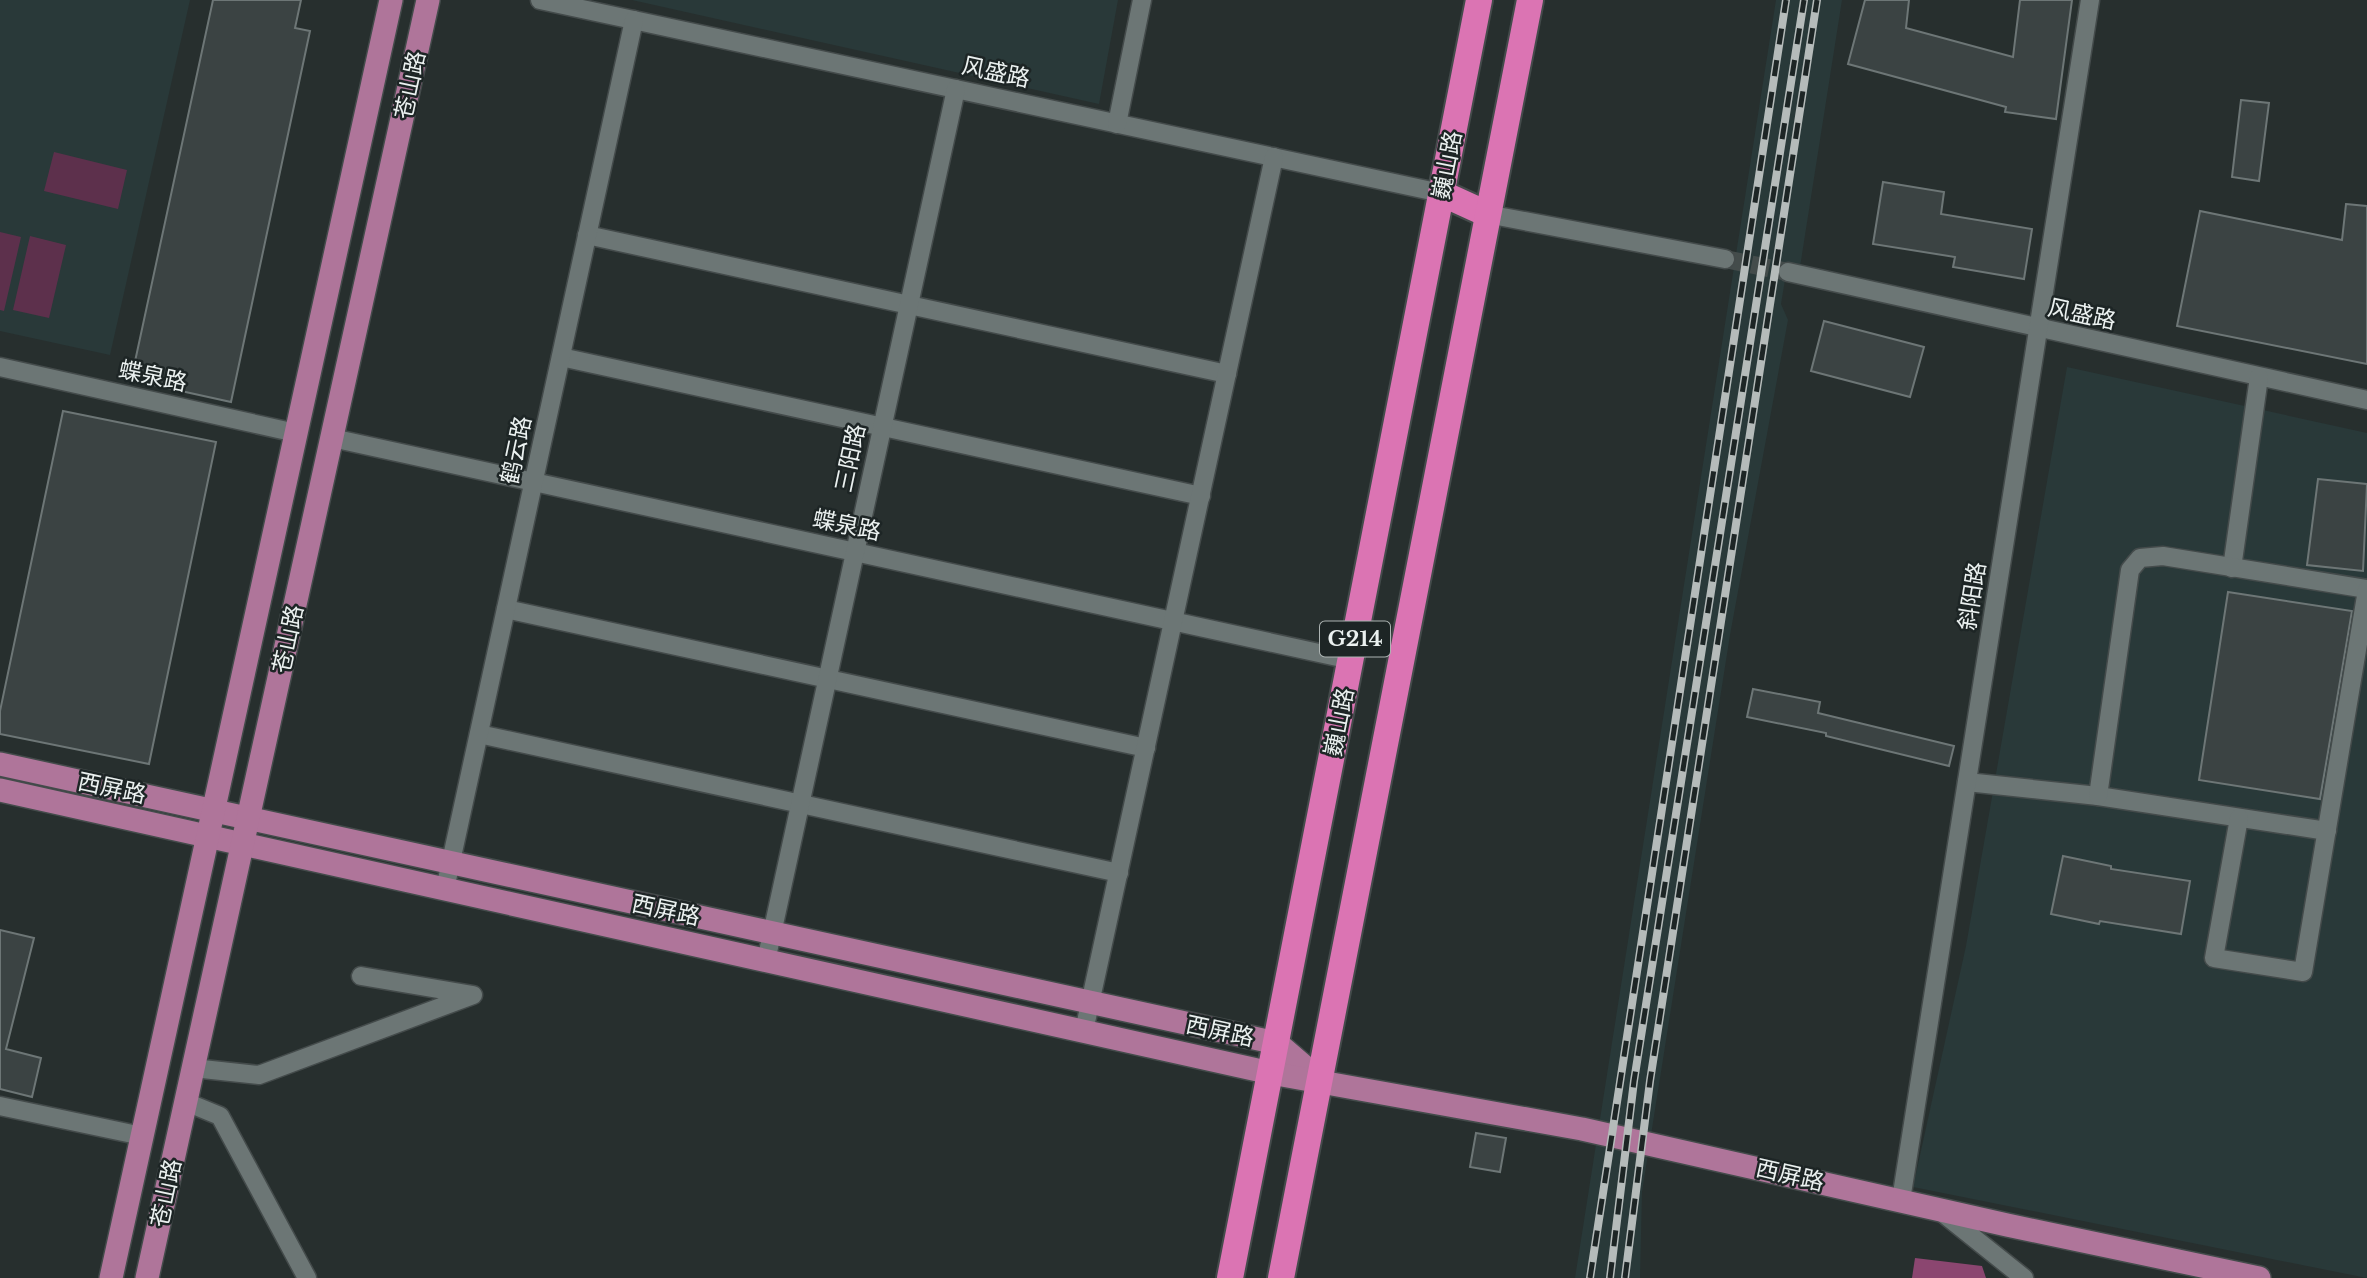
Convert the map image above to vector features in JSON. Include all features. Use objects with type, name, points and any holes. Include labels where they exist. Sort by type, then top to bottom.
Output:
[{"type":"highway","name":"巍山路","points":[[1230,1278],[1479,0]]},
{"type":"highway","name":"G214","points":[[1281,1278],[1530,0]]},
{"type":"highway","points":[[1441,193],[1488,214]]},
{"type":"main road","name":"苍山路","points":[[111,1278],[391,0]]},
{"type":"main road","name":"苍山路","points":[[147,1278],[428,0]]},
{"type":"main road","name":"西屏路","points":[[0,764],[1276,1043],[1320,1080]]},
{"type":"main road","name":"西屏路","points":[[0,790],[1271,1073],[1582,1129],[2259,1278]]},
{"type":"street","name":"风盛路","points":[[540,0],[1441,193]]},
{"type":"street","points":[[1117,124],[1142,0]]},
{"type":"street","name":"斜阳路","points":[[1901,1200],[2090,0]]},
{"type":"street","name":"鹤云路","points":[[445,889],[634,20]]},
{"type":"street","name":"三阳路","points":[[766,961],[956,89]]},
{"type":"street","points":[[1084,1031],[1275,157]]},
{"type":"street","points":[[1488,214],[1725,259]]},
{"type":"street","points":[[587,235],[1227,374]]},
{"type":"street","name":"风盛路","points":[[1788,272],[2038,330],[2367,400]]},
{"type":"street","points":[[561,357],[1201,496]]},
{"type":"street","name":"蝶泉路","points":[[0,368],[296,433]]},
{"type":"street","points":[[2232,568],[2259,377]]},
{"type":"street","name":"蝶泉路","points":[[332,438],[1351,660]]},
{"type":"street","points":[[2098,796],[2130,570],[2140,558],[2163,556],[2367,590],[2304,972],[2214,958],[2239,818]]},
{"type":"street","points":[[506,609],[1146,748]]},
{"type":"street","points":[[479,734],[1119,873]]},
{"type":"street","points":[[1967,782],[2098,796],[2326,831]]},
{"type":"street","points":[[193,1068],[259,1075],[473,995],[361,976]]},
{"type":"street","points":[[186,1102],[220,1116],[307,1278]]},
{"type":"street","points":[[0,1105],[142,1136]]},
{"type":"street","points":[[1937,1208],[2024,1278]]},
{"type":"shaded area","points":[[0,0],[190,0],[110,355],[0,331]]},
{"type":"shaded area","points":[[632,0],[1118,0],[1099,104]]},
{"type":"shaded area","points":[[1776,0],[1842,0],[1800,267],[1785,280],[1781,304],[1788,320],[1730,635],[1642,1192],[1640,1278],[1575,1278]]},
{"type":"shaded area","points":[[54,152],[127,170],[118,209],[44,191]]},
{"type":"shaded area","points":[[0,232],[21,237],[4,311],[0,310]]},
{"type":"shaded area","points":[[30,236],[66,245],[49,318],[13,310]]},
{"type":"shaded area","points":[[2067,367],[2367,433],[2367,1278],[1913,1187],[1966,946]]},
{"type":"shaded area","points":[[1915,1258],[1982,1266],[1986,1278],[1912,1278]]},
{"type":"building","points":[[213,0],[301,0],[295,28],[310,31],[231,402],[131,380]]},
{"type":"building","points":[[1865,0],[1909,0],[1906,28],[2013,57],[2020,0],[2072,0],[2056,119],[2005,112],[2006,107],[1848,64]]},
{"type":"building","points":[[2241,100],[2269,103],[2259,181],[2232,177]]},
{"type":"building","points":[[1883,182],[1944,192],[1941,214],[2032,229],[2024,279],[1953,267],[1955,257],[1873,244]]},
{"type":"building","points":[[2346,204],[2367,206],[2367,364],[2177,326],[2200,211],[2342,240]]},
{"type":"building","points":[[1824,321],[1924,347],[1910,397],[1811,371]]},
{"type":"building","points":[[63,411],[216,442],[149,764],[0,734],[0,711]]},
{"type":"building","points":[[2318,479],[2367,484],[2363,571],[2307,565]]},
{"type":"building","points":[[2228,592],[2352,611],[2320,799],[2199,780]]},
{"type":"building","points":[[1753,689],[1820,702],[1818,713],[1954,746],[1949,766],[1826,736],[1826,733],[1747,717]]},
{"type":"building","points":[[2063,856],[2111,866],[2111,869],[2190,881],[2181,934],[2100,921],[2099,924],[2051,914]]},
{"type":"building","points":[[0,930],[34,938],[6,1049],[41,1058],[32,1097],[0,1089]]},
{"type":"building","points":[[1476,1133],[1506,1138],[1500,1172],[1470,1167]]},
{"type":"tunnel","points":[[1725,259],[1788,272]]},
{"type":"railway","points":[[1590,1278],[1786,0]]},
{"type":"railway","points":[[1610,1278],[1634,1081],[1804,0]]},
{"type":"railway","points":[[1625,1278],[1650,1081],[1817,0]]}]
